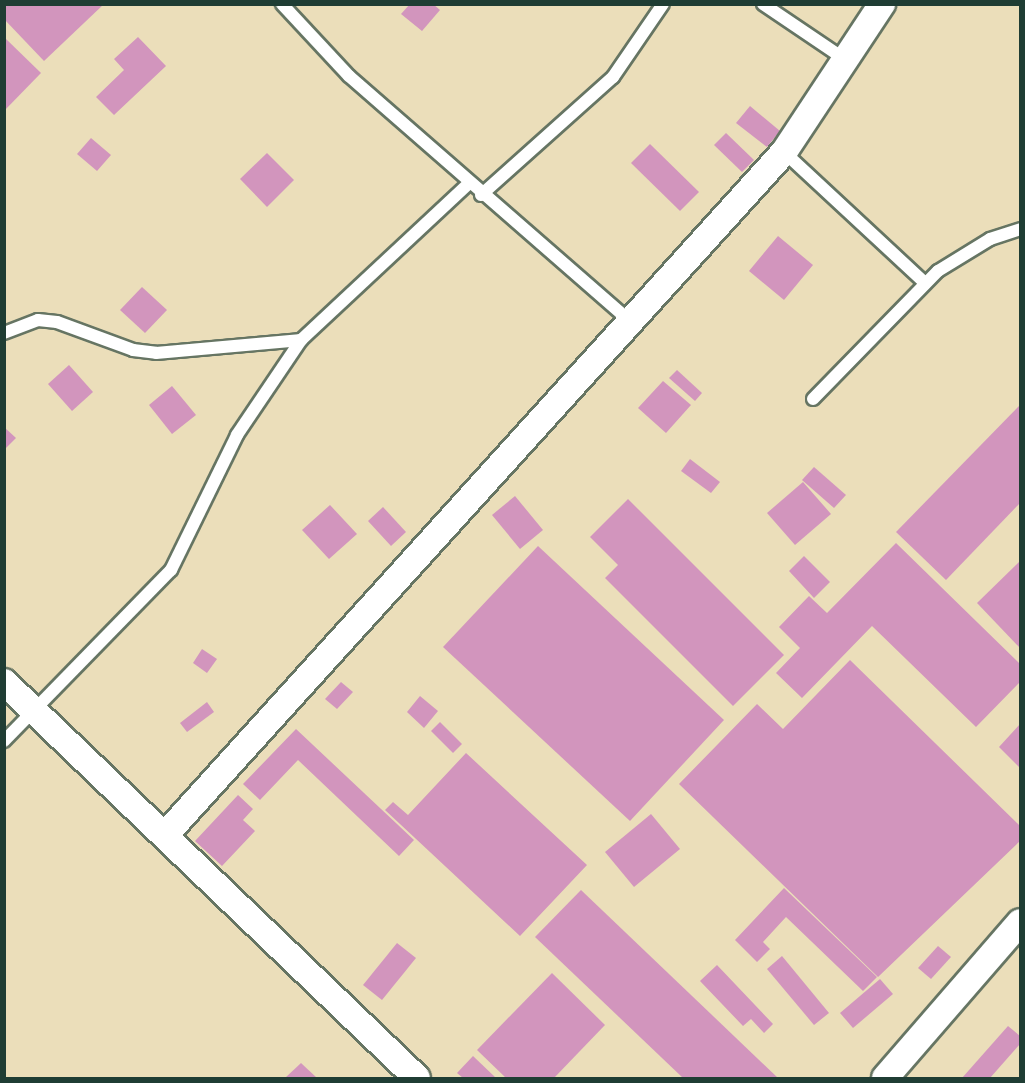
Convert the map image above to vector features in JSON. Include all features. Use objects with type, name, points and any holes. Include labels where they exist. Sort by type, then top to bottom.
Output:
[{"type":"street","points":[[166,834],[783,152],[847,61],[882,4]]},
{"type":"street","points":[[4,682],[166,834],[417,1078]]},
{"type":"street","points":[[885,1078],[1020,922]]},
{"type":"lane","points":[[282,4],[349,76],[468,184],[629,320]]},
{"type":"lane","points":[[481,195],[613,77],[663,4]]},
{"type":"lane","points":[[763,4],[847,61]]},
{"type":"lane","points":[[783,152],[925,283]]},
{"type":"lane","points":[[4,741],[31,709],[171,570],[237,435],[301,340],[468,184]]},
{"type":"lane","points":[[813,399],[925,283],[990,239],[1020,229]]},
{"type":"lane","points":[[4,333],[38,320],[57,322],[133,350],[156,353],[301,340]]},
{"type":"building","points":[[4,4],[104,4],[44,61],[4,19]]},
{"type":"building","points":[[410,4],[433,4],[440,10],[422,31],[401,14]]},
{"type":"building","points":[[4,37],[41,73],[4,111]]},
{"type":"building","points":[[138,37],[166,66],[114,115],[96,97],[124,70],[114,59]]},
{"type":"building","points":[[750,106],[780,131],[767,147],[736,123]]},
{"type":"building","points":[[726,133],[754,160],[742,172],[714,145]]},
{"type":"building","points":[[91,138],[111,155],[97,171],[77,154]]},
{"type":"building","points":[[650,144],[699,192],[680,211],[631,163]]},
{"type":"building","points":[[267,153],[294,180],[267,207],[240,179]]},
{"type":"building","points":[[778,236],[813,265],[784,300],[749,271]]},
{"type":"building","points":[[142,287],[167,310],[145,333],[120,310]]},
{"type":"building","points":[[69,365],[93,392],[72,411],[48,384]]},
{"type":"building","points":[[677,370],[702,393],[695,401],[669,378]]},
{"type":"building","points":[[663,381],[691,405],[666,433],[638,408]]},
{"type":"building","points":[[172,386],[196,415],[172,434],[149,405]]},
{"type":"building","points":[[1020,405],[1020,503],[946,580],[896,532]]},
{"type":"building","points":[[4,427],[16,438],[4,450]]},
{"type":"building","points":[[690,459],[720,482],[711,493],[681,471]]},
{"type":"building","points":[[814,467],[846,495],[834,508],[802,480]]},
{"type":"building","points":[[803,482],[831,514],[795,545],[767,513]]},
{"type":"building","points":[[515,496],[543,530],[520,549],[492,515]]},
{"type":"building","points":[[628,499],[784,655],[733,706],[605,578],[618,565],[590,537]]},
{"type":"building","points":[[330,505],[357,534],[329,559],[302,530]]},
{"type":"building","points":[[383,507],[406,532],[391,546],[368,521]]},
{"type":"building","points":[[896,543],[1020,664],[1020,682],[976,727],[872,626],[802,698],[776,673],[800,648],[779,627],[809,596],[827,613]]},
{"type":"building","points":[[538,546],[724,720],[630,821],[443,647]]},
{"type":"building","points":[[804,556],[830,582],[814,598],[789,571]]},
{"type":"building","points":[[1020,561],[1020,648],[977,603]]},
{"type":"building","points":[[202,649],[217,659],[207,673],[193,663]]},
{"type":"building","points":[[850,660],[1020,826],[1020,841],[878,977],[679,784],[757,704],[783,729]]},
{"type":"building","points":[[341,682],[353,692],[337,709],[325,699]]},
{"type":"building","points":[[420,696],[438,711],[424,728],[407,712]]},
{"type":"building","points":[[207,702],[214,712],[187,732],[180,723]]},
{"type":"building","points":[[440,722],[462,744],[453,753],[431,731]]},
{"type":"building","points":[[1020,724],[1020,768],[999,747]]},
{"type":"building","points":[[296,729],[414,840],[399,856],[298,760],[260,800],[243,784]]},
{"type":"building","points":[[466,753],[587,865],[520,936],[385,810],[393,802],[408,815]]},
{"type":"building","points":[[238,795],[253,809],[243,820],[255,831],[222,866],[195,841]]},
{"type":"building","points":[[651,814],[680,849],[634,887],[605,852]]},
{"type":"building","points":[[784,888],[877,977],[863,991],[786,917],[763,942],[770,949],[757,962],[735,940]]},
{"type":"building","points":[[581,890],[778,1078],[683,1078],[535,937]]},
{"type":"building","points":[[397,943],[416,958],[382,1000],[363,985]]},
{"type":"building","points":[[938,946],[951,957],[931,979],[918,968]]},
{"type":"building","points":[[782,956],[829,1013],[814,1025],[767,969]]},
{"type":"building","points":[[717,965],[773,1024],[764,1033],[751,1019],[743,1026],[700,981]]},
{"type":"building","points":[[552,973],[605,1025],[554,1078],[506,1078],[477,1050]]},
{"type":"building","points":[[880,979],[893,994],[853,1028],[840,1013]]},
{"type":"building","points":[[1008,1026],[1020,1036],[1020,1044],[990,1078],[962,1078]]},
{"type":"building","points":[[473,1056],[496,1078],[463,1078],[457,1073]]},
{"type":"building","points":[[301,1063],[317,1078],[285,1078]]}]
